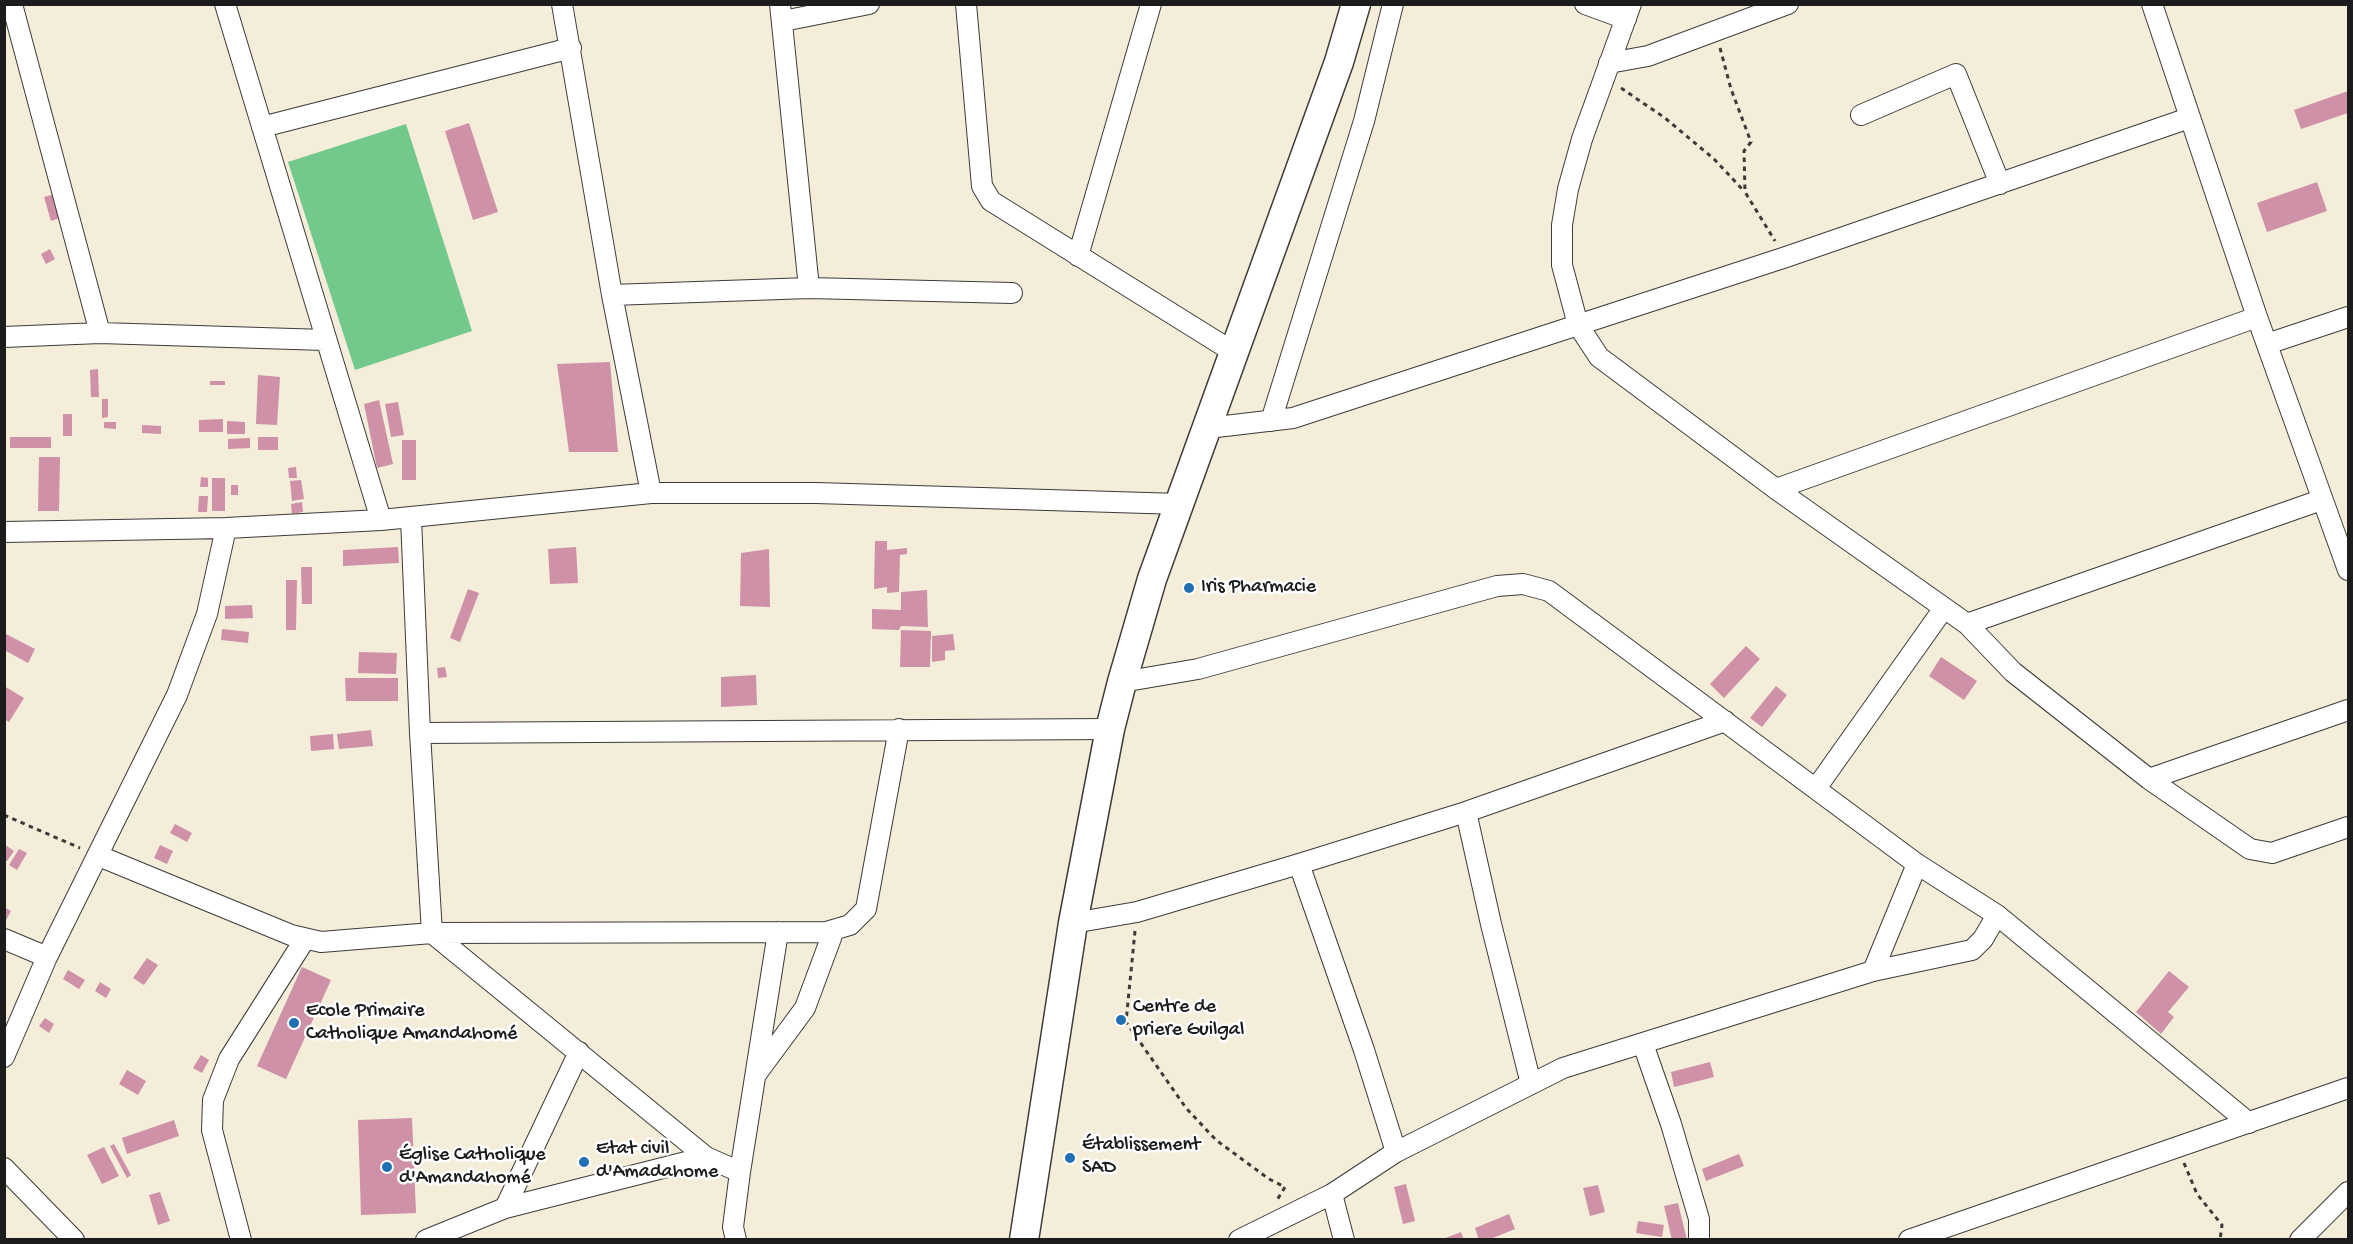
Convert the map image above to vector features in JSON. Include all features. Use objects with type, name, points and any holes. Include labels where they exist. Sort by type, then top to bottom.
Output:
[{"type":"street","points":[[12,4],[100,333]]},
{"type":"street","points":[[225,4],[381,520]]},
{"type":"street","points":[[562,4],[612,295],[651,493]]},
{"type":"street","points":[[809,288],[781,13],[869,4]]},
{"type":"street","points":[[966,4],[982,186],[991,201],[1235,353]]},
{"type":"street","points":[[1078,256],[1151,4]]},
{"type":"street","points":[[1024,1239],[1073,923],[1110,729],[1122,682],[1152,579],[1339,62],[1356,4]]},
{"type":"street","points":[[1271,421],[1364,121],[1393,4]]},
{"type":"street","points":[[1585,4],[1629,12],[1607,69],[1568,189],[1562,225],[1562,265],[1578,325],[1599,357],[1776,489],[1966,624],[2013,672],[2149,779],[2250,849],[2260,853],[2272,853],[2349,827]]},
{"type":"street","points":[[1607,69],[1648,57],[1788,4]]},
{"type":"street","points":[[2152,4],[2257,317],[2321,500],[2349,570]]},
{"type":"street","points":[[262,127],[571,48]]},
{"type":"street","points":[[1861,115],[1956,74],[2000,184]]},
{"type":"street","points":[[1208,428],[1293,418],[1786,257],[2189,118]]},
{"type":"street","points":[[612,295],[809,288],[1012,293]]},
{"type":"street","points":[[1776,489],[2257,317]]},
{"type":"street","points":[[2267,344],[2349,317]]},
{"type":"street","points":[[4,337],[100,333],[325,340]]},
{"type":"street","points":[[4,532],[226,528],[381,520],[651,493],[816,493],[1180,504]]},
{"type":"street","points":[[1966,624],[2321,500]]},
{"type":"street","points":[[411,518],[420,733],[432,933],[706,1157],[740,1172]]},
{"type":"street","points":[[4,1057],[47,957],[177,695],[207,614],[226,528]]},
{"type":"street","points":[[1122,682],[1198,669],[1497,586],[1523,584],[1549,591],[1917,864],[1997,915],[2249,1123]]},
{"type":"street","points":[[1816,787],[1944,608]]},
{"type":"street","points":[[2149,779],[2349,710]]},
{"type":"street","points":[[1073,923],[1137,912],[1299,864],[1466,812],[1725,721]]},
{"type":"street","points":[[99,856],[305,939],[321,942],[432,933],[778,933],[834,930],[850,926],[866,909],[899,729]]},
{"type":"street","points":[[420,733],[1110,729]]},
{"type":"street","points":[[1466,812],[1491,924],[1532,1084]]},
{"type":"street","points":[[1299,864],[1364,1050],[1396,1152]]},
{"type":"street","points":[[1873,971],[1917,864]]},
{"type":"street","points":[[1239,1239],[1332,1194],[1396,1152],[1563,1068],[1873,971],[1972,951],[1983,939],[1997,915]]},
{"type":"street","points":[[755,1075],[806,1008],[834,930]]},
{"type":"street","points":[[736,1239],[733,1227],[740,1172],[778,933]]},
{"type":"street","points":[[4,939],[47,957]]},
{"type":"street","points":[[241,1239],[212,1130],[213,1100],[229,1059],[305,939]]},
{"type":"street","points":[[1643,1044],[1690,1187],[1699,1219],[1699,1239]]},
{"type":"street","points":[[505,1208],[579,1052]]},
{"type":"street","points":[[1909,1239],[2349,1088]]},
{"type":"street","points":[[426,1239],[505,1208],[706,1157]]},
{"type":"street","points":[[4,1168],[74,1239]]},
{"type":"street","points":[[2301,1239],[2349,1192]]},
{"type":"street","points":[[1332,1194],[1344,1239]]},
{"type":"path","points":[[1716,32],[1731,88],[1751,142],[1744,151],[1745,192]]},
{"type":"path","points":[[1607,69],[1643,105],[1665,118],[1714,159],[1745,192],[1786,257]]},
{"type":"path","points":[[4,815],[99,856]]},
{"type":"path","points":[[1137,912],[1126,1023],[1186,1108],[1216,1140],[1269,1179],[1285,1187],[1265,1226]]},
{"type":"path","points":[[2177,1148],[2197,1194],[2222,1225],[2220,1239]]},
{"type":"green space","points":[[406,124],[472,331],[355,370],[288,162]]},
{"type":"building","points":[[2348,91],[2348,113],[2301,129],[2294,110]]},
{"type":"building","points":[[469,123],[498,212],[473,220],[445,131]]},
{"type":"building","points":[[2317,182],[2327,211],[2267,232],[2257,203]]},
{"type":"building","points":[[55,194],[62,217],[51,221],[44,197]]},
{"type":"building","points":[[50,249],[55,259],[46,264],[41,254]]},
{"type":"building","points":[[610,362],[618,452],[569,452],[557,364]]},
{"type":"building","points":[[98,369],[99,397],[91,397],[90,370]]},
{"type":"building","points":[[258,375],[280,377],[277,425],[256,424]]},
{"type":"building","points":[[210,381],[225,381],[225,385],[210,385]]},
{"type":"building","points":[[102,399],[108,399],[108,417],[102,418]]},
{"type":"building","points":[[379,400],[393,464],[377,468],[364,404]]},
{"type":"building","points":[[398,402],[404,435],[391,437],[385,404]]},
{"type":"building","points":[[63,414],[72,414],[72,436],[63,436]]},
{"type":"building","points":[[223,419],[223,432],[199,432],[199,420]]},
{"type":"building","points":[[227,421],[245,422],[245,434],[227,434]]},
{"type":"building","points":[[104,422],[116,422],[116,429],[104,428]]},
{"type":"building","points":[[142,425],[161,426],[161,434],[142,433]]},
{"type":"building","points":[[10,437],[51,437],[51,448],[10,448]]},
{"type":"building","points":[[258,437],[278,437],[278,450],[258,450]]},
{"type":"building","points":[[250,438],[250,448],[228,449],[228,439]]},
{"type":"building","points":[[402,440],[416,440],[416,480],[402,480]]},
{"type":"building","points":[[39,457],[60,457],[59,511],[38,511]]},
{"type":"building","points":[[296,467],[297,478],[289,478],[288,468]]},
{"type":"building","points":[[201,477],[208,478],[208,487],[200,487]]},
{"type":"building","points":[[212,478],[225,478],[225,511],[212,511]]},
{"type":"building","points":[[301,480],[304,499],[292,501],[290,481]]},
{"type":"building","points":[[231,485],[238,485],[238,495],[231,495]]},
{"type":"building","points":[[199,496],[208,496],[207,512],[198,512]]},
{"type":"building","points":[[302,502],[303,512],[292,514],[291,504]]},
{"type":"building","points":[[875,541],[887,541],[887,550],[907,548],[907,554],[900,555],[899,592],[887,593],[887,587],[874,589]]},
{"type":"building","points":[[398,547],[399,563],[343,566],[343,550]]},
{"type":"building","points":[[576,547],[578,583],[550,584],[548,549]]},
{"type":"building","points":[[769,549],[770,607],[740,606],[741,553]]},
{"type":"building","points":[[301,567],[312,567],[312,604],[302,604]]},
{"type":"building","points":[[286,580],[297,580],[296,630],[286,630]]},
{"type":"building","points":[[468,589],[479,593],[460,642],[450,638]]},
{"type":"building","points":[[927,590],[928,627],[901,626],[899,630],[872,629],[872,609],[901,610],[901,592]]},
{"type":"building","points":[[252,605],[253,618],[225,619],[225,606]]},
{"type":"building","points":[[222,629],[249,632],[248,643],[221,640]]},
{"type":"building","points":[[901,630],[931,631],[930,667],[900,667]]},
{"type":"building","points":[[4,633],[35,649],[28,663],[4,650]]},
{"type":"building","points":[[953,634],[955,650],[945,651],[945,660],[932,662],[932,636]]},
{"type":"building","points":[[1746,646],[1760,659],[1724,698],[1710,684]]},
{"type":"building","points":[[359,652],[397,653],[396,674],[358,673]]},
{"type":"building","points":[[1941,657],[1977,681],[1964,700],[1929,676]]},
{"type":"building","points":[[445,667],[447,677],[438,678],[437,668]]},
{"type":"building","points":[[756,675],[757,705],[721,707],[721,677]]},
{"type":"building","points":[[345,678],[398,678],[398,701],[346,701]]},
{"type":"building","points":[[4,686],[24,698],[9,722],[4,719]]},
{"type":"building","points":[[1776,686],[1787,695],[1762,727],[1750,718]]},
{"type":"building","points":[[371,730],[373,746],[339,749],[337,734]]},
{"type":"building","points":[[333,734],[334,749],[311,751],[310,736]]},
{"type":"building","points":[[175,824],[192,833],[187,842],[170,833]]},
{"type":"building","points":[[4,844],[14,851],[7,861],[4,860]]},
{"type":"building","points":[[160,845],[173,851],[167,864],[154,858]]},
{"type":"building","points":[[19,849],[27,853],[17,870],[9,865]]},
{"type":"building","points":[[4,907],[11,911],[4,924]]},
{"type":"building","points":[[147,958],[158,965],[144,985],[133,978]]},
{"type":"building","name":"Ecole Primaire Catholique Amandahomé","points":[[302,967],[331,980],[286,1079],[257,1066]]},
{"type":"building","points":[[68,970],[85,980],[79,989],[63,979]]},
{"type":"building","points":[[2169,971],[2189,987],[2168,1012],[2174,1017],[2161,1034],[2136,1012]]},
{"type":"building","points":[[100,982],[111,989],[106,998],[95,991]]},
{"type":"building","points":[[45,1018],[54,1024],[49,1033],[39,1026]]},
{"type":"building","points":[[201,1055],[209,1060],[202,1073],[193,1068]]},
{"type":"building","points":[[1710,1062],[1714,1077],[1674,1087],[1671,1072]]},
{"type":"building","points":[[127,1070],[146,1081],[138,1095],[119,1084]]},
{"type":"building","name":"Église Catholique d'Amandahomé","points":[[412,1118],[416,1213],[361,1215],[358,1120]]},
{"type":"building","points":[[174,1120],[179,1136],[127,1154],[122,1138]]},
{"type":"building","points":[[114,1144],[131,1175],[127,1178],[110,1146]]},
{"type":"building","points":[[104,1147],[119,1176],[102,1184],[87,1155]]},
{"type":"building","points":[[1739,1154],[1744,1166],[1706,1181],[1702,1169]]},
{"type":"building","points":[[1406,1184],[1415,1221],[1403,1224],[1394,1187]]},
{"type":"building","points":[[1598,1185],[1605,1212],[1590,1216],[1583,1188]]},
{"type":"building","points":[[160,1192],[170,1221],[158,1225],[149,1195]]},
{"type":"building","points":[[1678,1203],[1687,1240],[1672,1240],[1664,1206]]},
{"type":"building","points":[[1509,1214],[1515,1229],[1488,1240],[1479,1240],[1475,1228]]},
{"type":"building","points":[[1638,1221],[1664,1225],[1662,1237],[1636,1233]]},
{"type":"building","points":[[1461,1232],[1464,1240],[1443,1240],[1443,1239]]},
{"type":"place","name":"Iris Pharmacie","points":[[1189,588]]},
{"type":"place","name":"Centre de priere Guilgal","points":[[1121,1020]]},
{"type":"place","name":"Ecole Primaire Catholique Amandahomé","points":[[294,1023]]},
{"type":"place","name":"Établissement SAD","points":[[1070,1158]]},
{"type":"place","name":"Etat civil d'Amadahome","points":[[584,1162]]},
{"type":"place","name":"Église Catholique d'Amandahomé","points":[[387,1167]]}]
